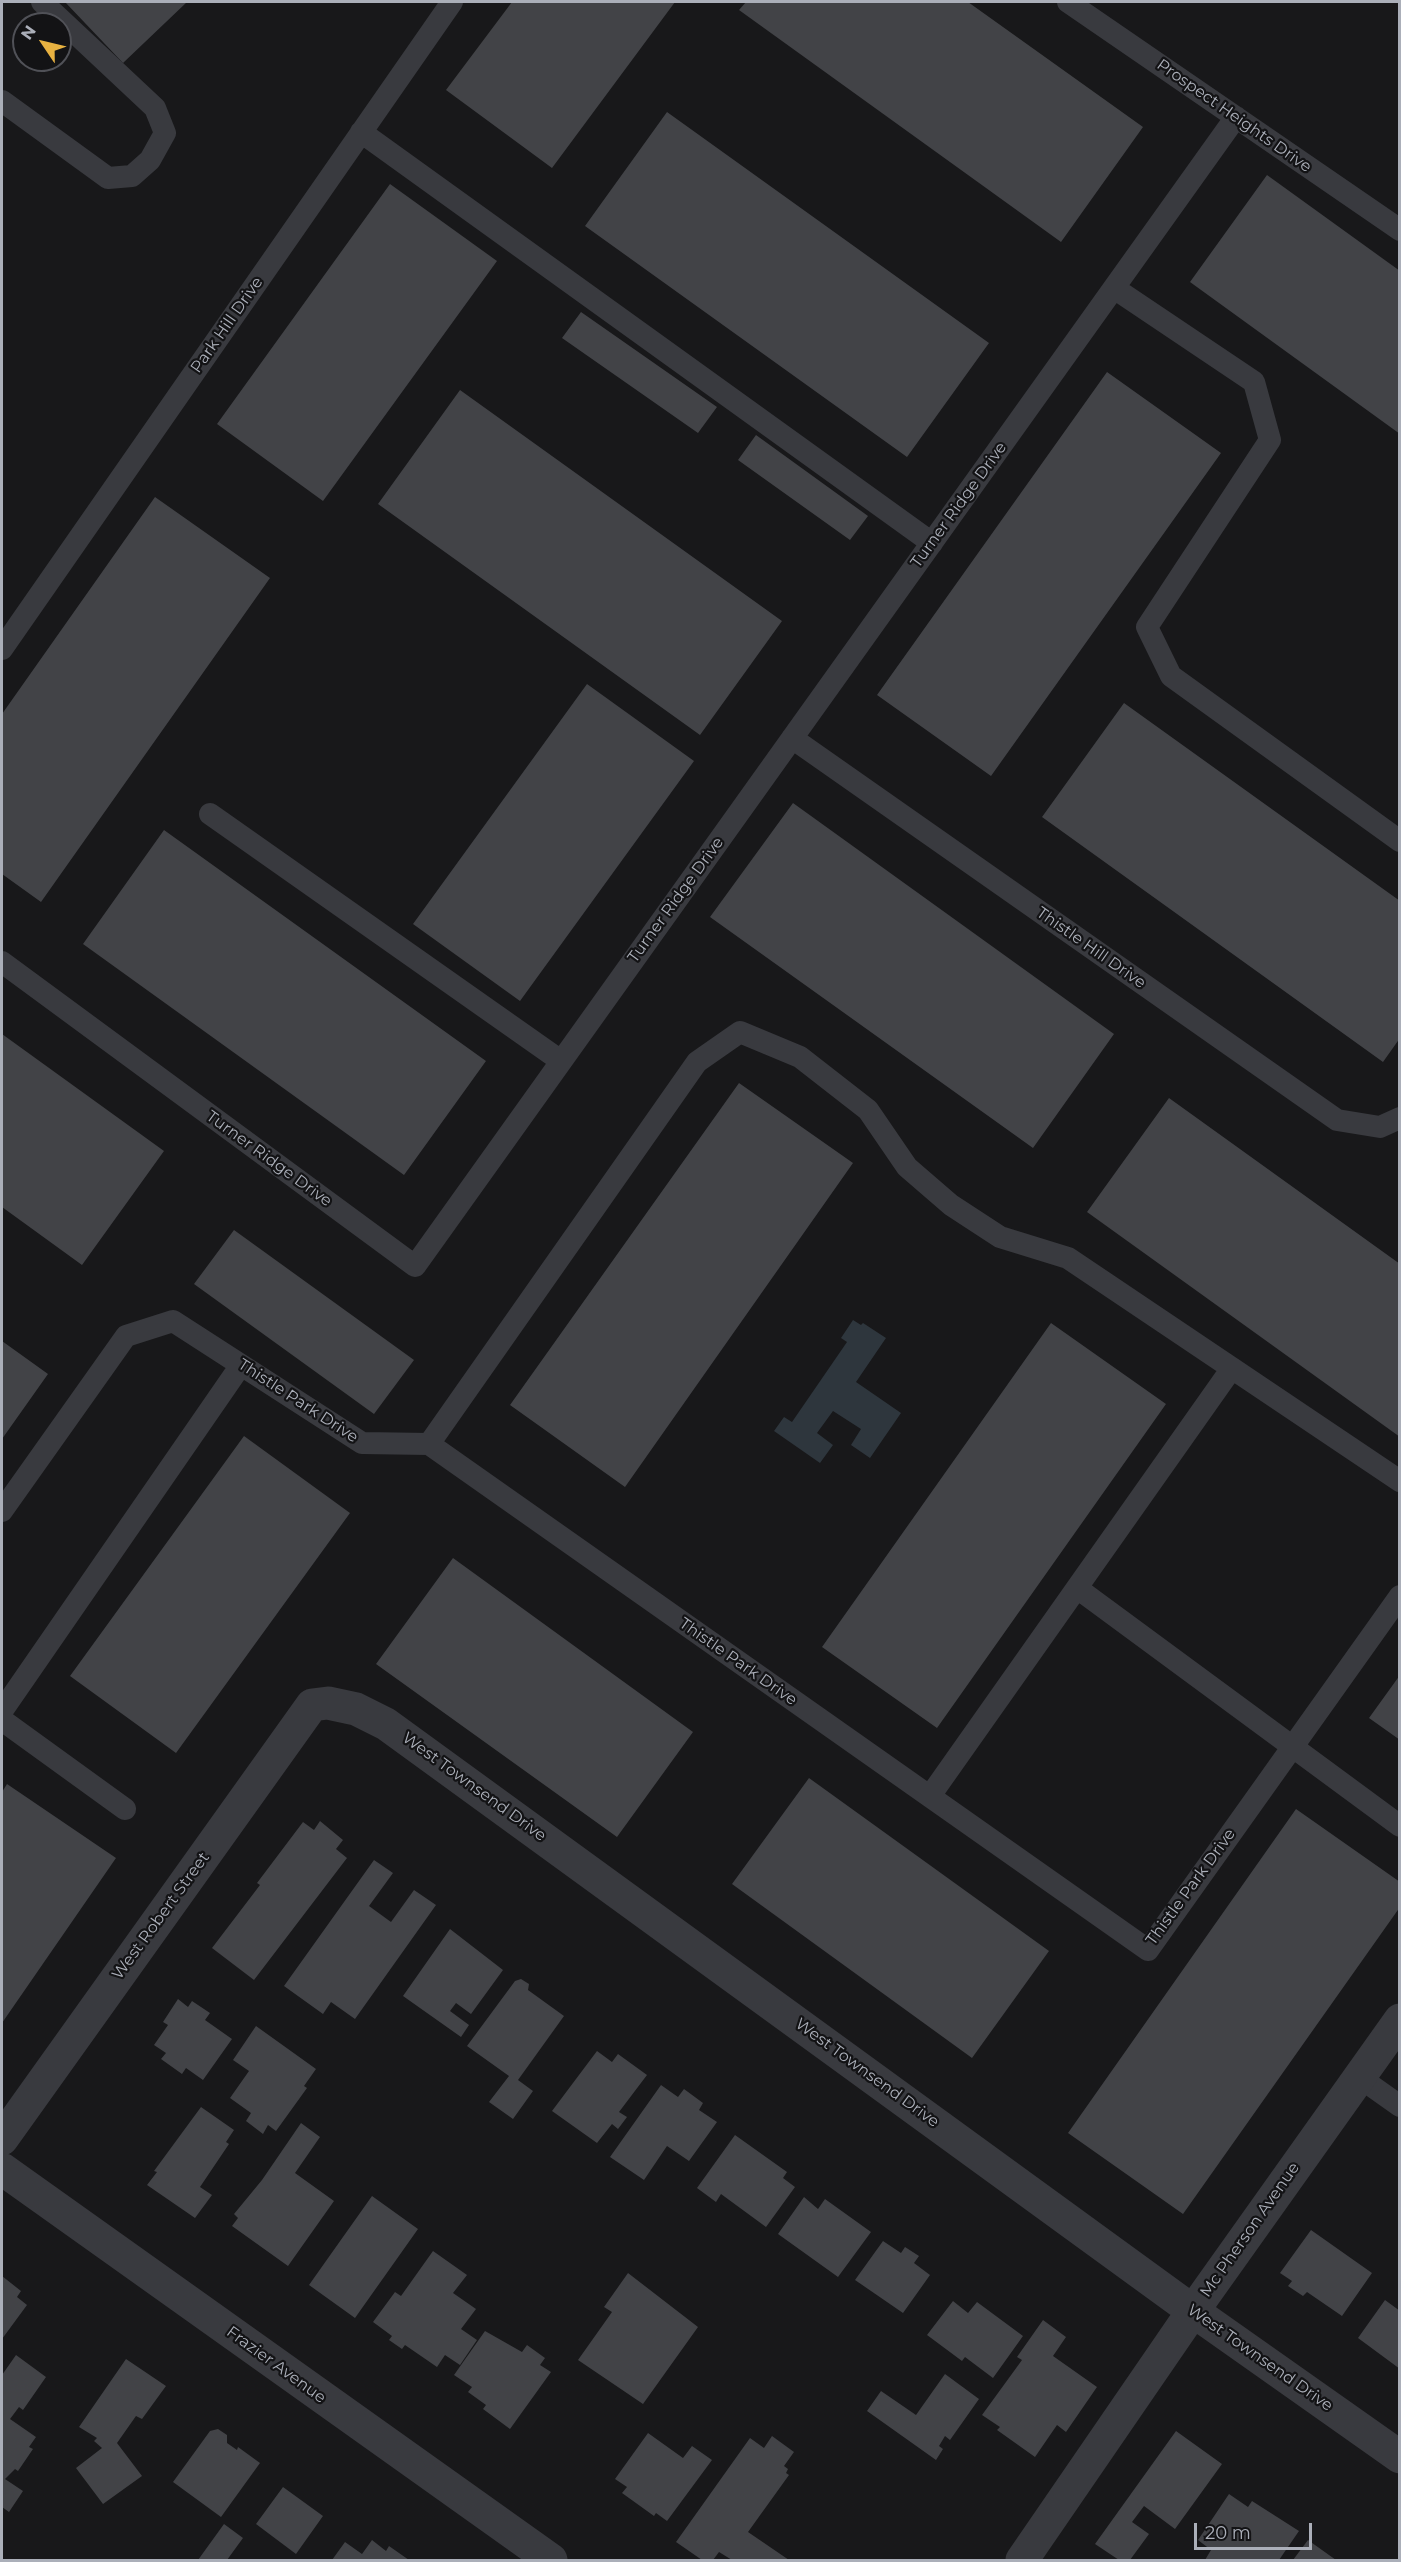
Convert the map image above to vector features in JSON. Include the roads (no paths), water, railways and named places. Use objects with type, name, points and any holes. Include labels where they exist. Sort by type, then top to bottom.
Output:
[{"type":"street","name":"West Robert Street","points":[[2,2139],[312,1705],[328,1703]]},
{"type":"street","name":"West Townsend Drive","points":[[328,1703],[356,1709],[386,1724],[1193,2311],[1400,2457]]},
{"type":"street","name":"Mc Pherson Avenue","points":[[1022,2560],[1193,2311],[1400,2020]]},
{"type":"street","name":"Frazier Avenue","points":[[2,2169],[551,2560]]},
{"type":"lane","points":[[2,101],[108,178],[132,176],[150,160],[165,133],[155,108],[42,2]]},
{"type":"lane","name":"Park Hill Drive","points":[[2,649],[452,2]]},
{"type":"lane","name":"Prospect Heights Drive","points":[[1068,2],[1400,230]]},
{"type":"lane","name":"Turner Ridge Drive","points":[[2,962],[415,1266],[1236,117]]},
{"type":"lane","points":[[361,132],[932,543]]},
{"type":"lane","points":[[1114,288],[1254,382],[1270,440],[1147,627],[1171,676],[1400,841]]},
{"type":"lane","name":"Thistle Hill Drive","points":[[792,738],[1337,1120],[1380,1126],[1398,1120]]},
{"type":"lane","points":[[210,814],[561,1061]]},
{"type":"lane","points":[[429,1444],[697,1062],[740,1032],[800,1057],[868,1110],[908,1167],[951,1205],[1000,1237],[1068,1258],[1400,1481]]},
{"type":"lane","name":"Thistle Park Drive","points":[[2,1511],[126,1336],[173,1321],[362,1443],[429,1444],[1148,1950],[1400,1596]]},
{"type":"lane","points":[[2,1711],[241,1365]]},
{"type":"lane","points":[[930,1796],[1232,1368]]},
{"type":"lane","points":[[1077,1588],[1400,1826]]},
{"type":"lane","points":[[2,1720],[125,1809]]},
{"type":"lane","points":[[1359,2077],[1400,2106]]}]
